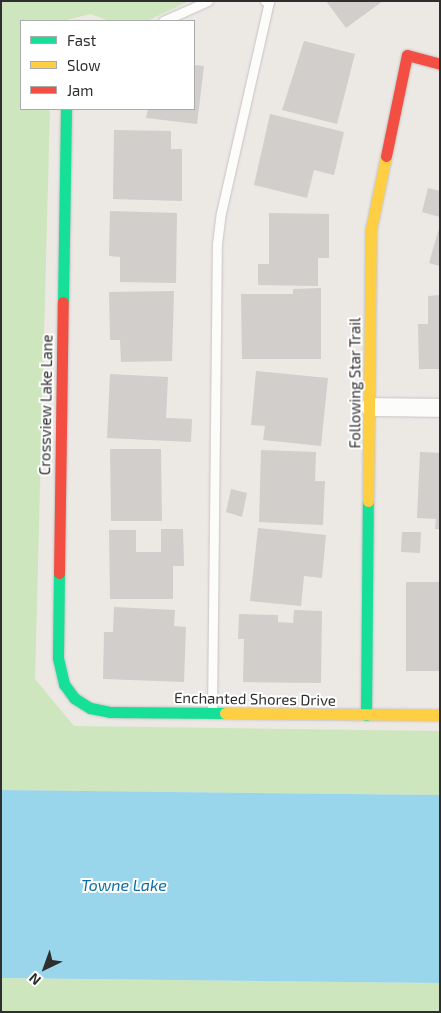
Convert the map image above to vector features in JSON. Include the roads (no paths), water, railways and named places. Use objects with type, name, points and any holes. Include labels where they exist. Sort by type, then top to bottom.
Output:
[{"type":"street","name":"Following Star Trail","points":[[366,715],[371,228],[407,55],[440,64]]},
{"type":"street","name":"Crossview Lake Lane","points":[[66,110],[58,658],[64,684],[74,698]]},
{"type":"street","points":[[370,407],[440,408]]},
{"type":"street","name":"Enchanted Shores Drive","points":[[74,698],[90,708],[110,712],[440,715]]},
{"type":"lane","points":[[166,20],[208,1]]},
{"type":"lane","points":[[212,713],[217,244],[221,213],[269,2],[265,1]]},
{"type":"water","name":"Towne Lake","points":[[1,790],[440,795],[440,983],[1,978]]}]
